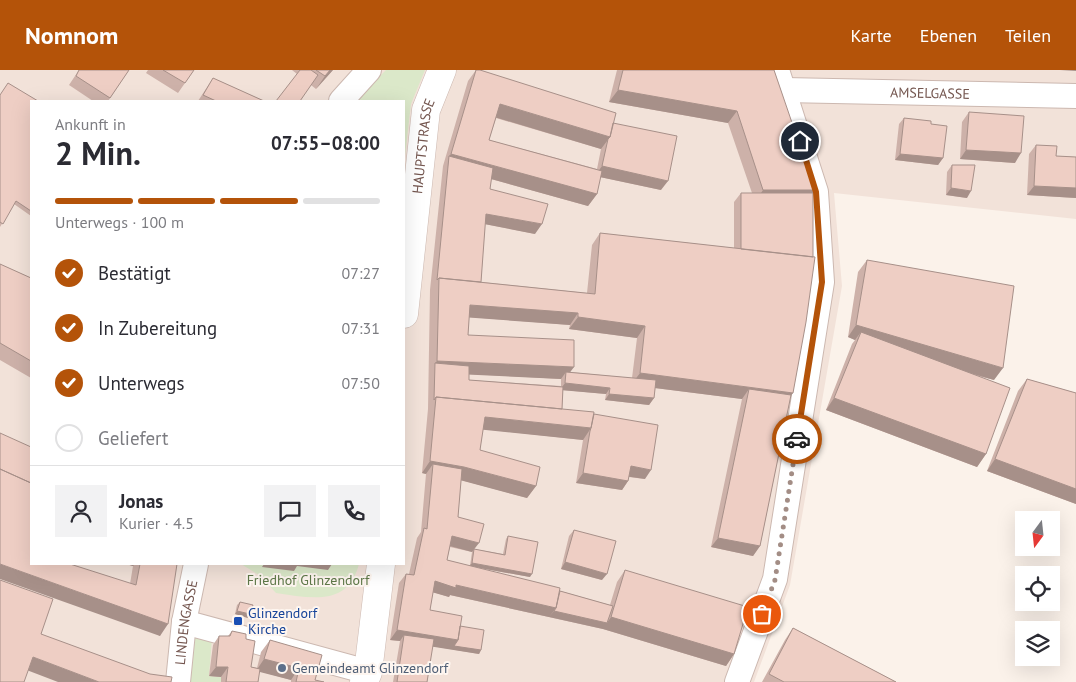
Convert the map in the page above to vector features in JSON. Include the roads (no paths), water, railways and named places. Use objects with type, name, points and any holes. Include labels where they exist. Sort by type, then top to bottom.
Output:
[{"type":"street","points":[[342,100],[369,70]]},
{"type":"street","name":"HAUPTSTRASSE","points":[[405,305],[426,110],[442,70]]},
{"type":"street","points":[[737,682],[775,580],[822,282],[816,192],[781,80]]},
{"type":"street","name":"AMSELGASSE","points":[[781,80],[1076,96]]},
{"type":"street","name":"LINDENGASSE","points":[[178,682],[184,622],[196,565]]},
{"type":"street","points":[[184,622],[366,677],[381,565]]},
{"type":"place","name":"Glinzendorf Kirche","points":[[238,621]]},
{"type":"place","name":"Gemeindeamt Glinzendorf","points":[[282,668]]},
{"type":"park label","name":"Friedhof Glinzendorf","points":[[308,580]]}]
